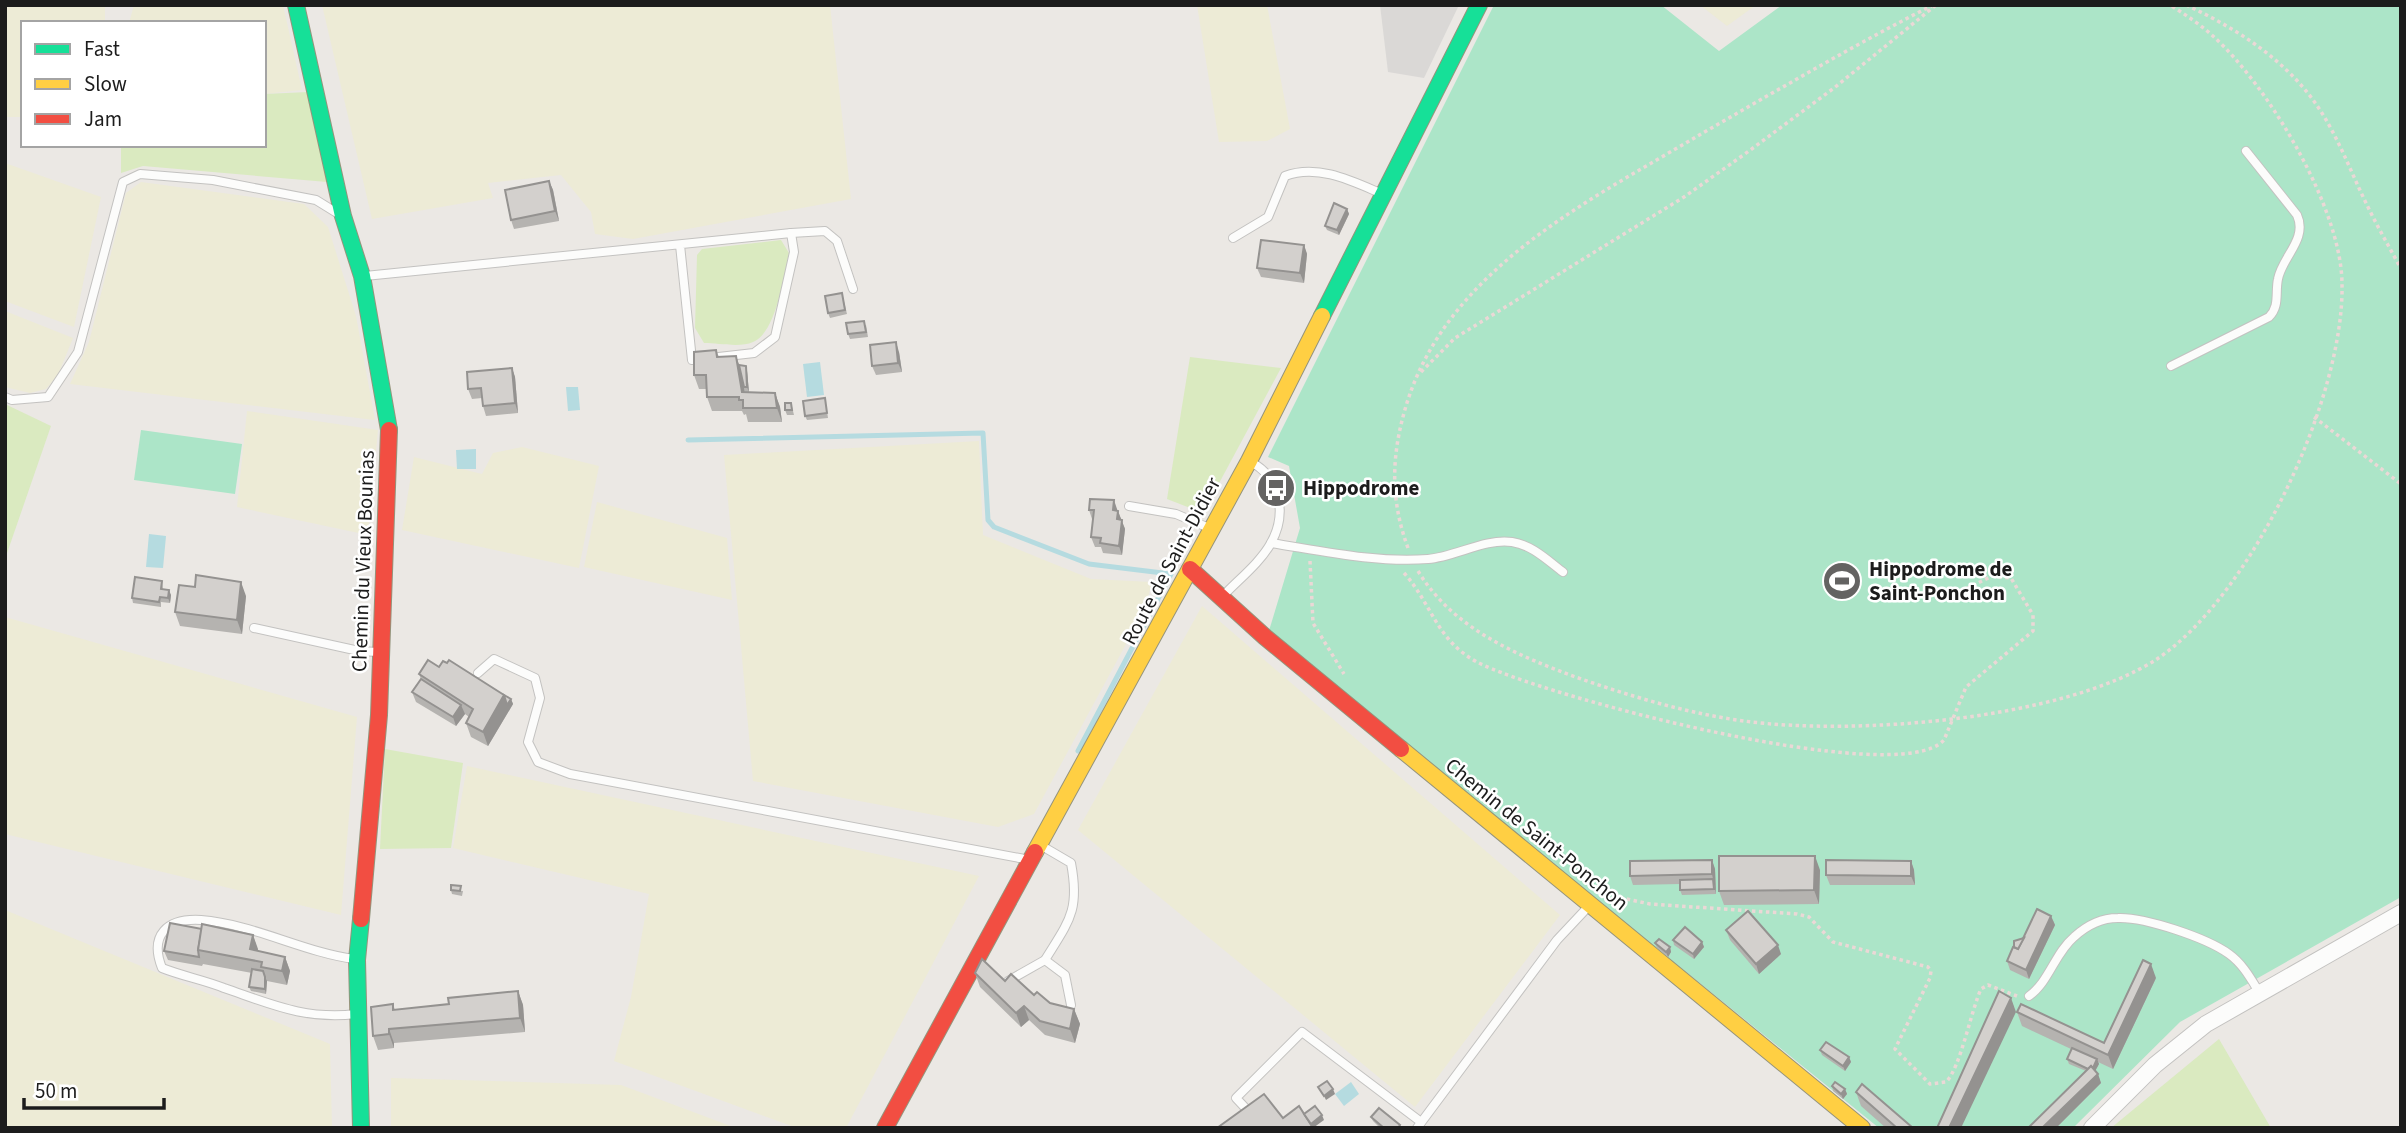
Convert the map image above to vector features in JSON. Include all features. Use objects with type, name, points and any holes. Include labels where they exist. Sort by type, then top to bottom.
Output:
[{"type":"street","name":"Chemin du Vieux Bounias","points":[[296,5],[343,216],[362,276],[389,433],[379,715],[357,960],[356,1014],[361,1128]]},
{"type":"street","name":"Route de Saint-Didier","points":[[886,1128],[1249,461],[1479,5]]},
{"type":"street","name":"Chemin de Saint-Ponchon","points":[[1190,569],[1220,598],[1862,1128]]},
{"type":"street","points":[[2092,1128],[2179,1044],[2259,992],[2401,913]]},
{"type":"lane","points":[[2171,366],[2269,317],[2276,308],[2278,278],[2299,236],[2300,226],[2290,205],[2246,151]]},
{"type":"lane","points":[[1233,238],[1268,217],[1285,176],[1302,169],[1352,180],[1385,195]]},
{"type":"lane","points":[[5,397],[12,400],[48,397],[78,352],[123,183],[140,174],[213,180],[316,200],[343,216]]},
{"type":"lane","points":[[362,276],[825,231],[837,240],[853,289]]},
{"type":"lane","points":[[680,245],[692,360],[741,355],[754,353],[775,337],[794,252],[791,233]]},
{"type":"lane","points":[[1220,598],[1271,543],[1279,521],[1280,504],[1276,488],[1267,474],[1249,461]]},
{"type":"lane","points":[[1129,506],[1176,514],[1212,529]]},
{"type":"lane","points":[[1271,543],[1412,560],[1449,556],[1493,543],[1510,542],[1529,547],[1563,572]]},
{"type":"lane","points":[[254,628],[359,651],[381,652]]},
{"type":"lane","points":[[478,673],[494,659],[535,678],[540,698],[528,742],[538,762],[570,774],[1038,853],[1070,863],[1077,894],[1068,923],[1045,960],[1005,982]]},
{"type":"lane","points":[[1255,1119],[1236,1098],[1302,1032],[1419,1125],[1558,940],[1590,905]]},
{"type":"lane","points":[[2029,996],[2060,951],[2074,937],[2102,920],[2119,918],[2141,921],[2212,945],[2230,954],[2246,971],[2259,992]]},
{"type":"lane","points":[[356,1014],[330,1017],[276,1009],[222,987],[162,968],[155,950],[158,936],[170,924],[200,920],[357,960]]},
{"type":"lane","points":[[1045,960],[1065,975],[1071,1005]]},
{"type":"path","points":[[1935,5],[1863,42],[1659,159],[1524,244],[1462,304],[1433,344],[1415,380],[1401,423],[1393,464],[1395,506],[1412,560],[1429,588],[1475,630],[1542,664],[1604,687],[1720,717],[1775,724],[1889,724],[1952,719],[2018,708],[2099,685],[2134,671],[2171,648],[2213,608],[2255,551],[2295,469],[2315,416],[2336,338],[2342,283],[2334,235],[2318,192],[2266,98],[2216,39],[2170,5]]},
{"type":"path","points":[[1415,380],[1455,338],[1684,197],[1834,88],[1935,5]]},
{"type":"path","points":[[2186,5],[2243,35],[2300,84],[2320,109],[2401,269]]},
{"type":"path","points":[[2315,416],[2401,484]]},
{"type":"path","points":[[1310,548],[1313,623],[1346,676]]},
{"type":"path","points":[[1387,558],[1408,577],[1444,636],[1454,646],[1498,671],[1655,721],[1761,740],[1894,755],[1931,751],[1938,747],[1959,699],[1971,681],[2033,631],[2035,623],[2017,584],[2011,578],[1992,576],[1944,600]]},
{"type":"path","points":[[1608,895],[1650,904],[1797,914],[1809,917],[1833,942],[1928,967],[1931,971],[1930,978],[1895,1049],[1921,1077],[1936,1086],[1946,1082],[1955,1071],[1968,1019],[1981,989],[1987,985],[2021,997],[2029,996]]},
{"type":"shaded area","points":[[5,5],[105,5],[105,21],[21,21],[21,117],[5,117]]},
{"type":"shaded area","points":[[134,5],[283,5],[302,90],[266,94],[266,21],[130,21]]},
{"type":"shaded area","points":[[322,5],[830,5],[851,199],[633,239],[595,234],[591,212],[561,175],[488,183],[493,198],[372,219]]},
{"type":"shaded area","points":[[1197,5],[1267,5],[1290,129],[1267,141],[1219,142]]},
{"type":"shaded area","points":[[1380,5],[1459,5],[1424,78],[1388,72]]},
{"type":"shaded area","points":[[1700,5],[1756,5],[1727,26]]},
{"type":"shaded area","points":[[5,163],[101,197],[74,327],[5,301]]},
{"type":"shaded area","points":[[141,182],[304,204],[328,227],[356,316],[375,420],[70,384],[89,342],[126,193]]},
{"type":"shaded area","points":[[5,311],[73,338],[58,375],[46,389],[30,393],[5,387]]},
{"type":"shaded area","points":[[247,411],[378,430],[368,535],[237,507]]},
{"type":"shaded area","points":[[979,441],[983,535],[1091,579],[1152,582],[1145,609],[1034,814],[998,827],[753,781],[724,455]]},
{"type":"shaded area","points":[[522,447],[599,466],[579,568],[402,530],[414,457],[482,474],[493,453]]},
{"type":"shaded area","points":[[597,502],[727,538],[732,600],[584,567]]},
{"type":"shaded area","points":[[1202,606],[1560,915],[1415,1107],[1078,830]]},
{"type":"shaded area","points":[[5,617],[357,717],[341,915],[5,834]]},
{"type":"shaded area","points":[[467,766],[979,876],[846,1128],[797,1128],[614,1061],[631,997],[649,894],[453,848]]},
{"type":"shaded area","points":[[5,910],[330,1044],[332,1128],[5,1128]]},
{"type":"shaded area","points":[[391,1078],[621,1085],[736,1128],[391,1128]]},
{"type":"green space","name":"Hippodrome de Saint-Ponchon","points":[[1494,5],[1661,5],[1719,51],[1782,5],[2401,5],[2401,897],[2180,1022],[2073,1128],[1879,1128],[1268,634],[1300,528],[1289,466],[1268,457]]},
{"type":"green space","points":[[308,92],[327,182],[143,166],[121,173],[121,147],[266,147],[266,94]]},
{"type":"green space","points":[[781,240],[789,253],[778,303],[768,328],[761,337],[742,345],[704,343],[695,328],[697,255],[702,249]]},
{"type":"green space","points":[[1190,357],[1281,368],[1203,513],[1167,499]]},
{"type":"green space","points":[[5,404],[51,426],[5,559]]},
{"type":"green space","points":[[141,430],[242,444],[235,494],[134,480]]},
{"type":"green space","points":[[385,749],[463,763],[451,848],[380,849]]},
{"type":"green space","points":[[2219,1039],[2271,1128],[2111,1128]]},
{"type":"water","points":[[820,362],[824,395],[807,397],[803,364]]},
{"type":"water","points":[[566,387],[578,387],[580,410],[568,411]]},
{"type":"water","points":[[476,449],[476,469],[457,469],[456,450]]},
{"type":"water","points":[[149,534],[166,536],[163,568],[146,567]]},
{"type":"water","points":[[1351,1082],[1359,1094],[1344,1106],[1335,1094]]},
{"type":"building","points":[[549,181],[555,211],[511,220],[505,190]]},
{"type":"building","points":[[1334,203],[1347,209],[1337,230],[1325,226]]},
{"type":"building","points":[[1261,240],[1304,245],[1300,273],[1257,268]]},
{"type":"building","points":[[842,293],[845,310],[828,313],[825,296]]},
{"type":"building","points":[[864,321],[866,332],[848,334],[846,323]]},
{"type":"building","points":[[896,342],[898,363],[872,366],[870,345]]},
{"type":"building","points":[[716,350],[717,357],[736,356],[742,392],[775,393],[777,408],[743,408],[743,400],[739,400],[739,397],[707,397],[706,375],[694,375],[694,352]]},
{"type":"building","points":[[739,365],[746,366],[747,387],[744,387]]},
{"type":"building","points":[[512,368],[515,403],[483,406],[481,388],[468,389],[467,372]]},
{"type":"building","points":[[825,398],[827,413],[805,416],[803,401]]},
{"type":"building","points":[[785,403],[791,403],[792,410],[785,410]]},
{"type":"building","points":[[1090,499],[1114,500],[1113,510],[1118,511],[1117,519],[1122,520],[1119,546],[1100,543],[1101,538],[1091,537],[1094,510],[1089,510]]},
{"type":"building","points":[[196,575],[241,582],[237,620],[175,612],[179,585],[195,587]]},
{"type":"building","points":[[135,577],[162,581],[161,589],[169,590],[168,598],[160,597],[159,602],[132,598]]},
{"type":"building","points":[[428,660],[439,667],[443,661],[447,663],[449,660],[504,695],[483,732],[466,723],[473,709],[419,674]]},
{"type":"building","points":[[421,679],[461,705],[453,717],[412,692]]},
{"type":"building","points":[[1719,856],[1815,856],[1814,890],[1719,891]]},
{"type":"building","points":[[1712,860],[1712,874],[1630,876],[1630,861]]},
{"type":"building","points":[[1826,860],[1911,861],[1911,876],[1826,875]]},
{"type":"building","points":[[1713,879],[1714,889],[1680,890],[1680,880]]},
{"type":"building","points":[[451,885],[461,886],[460,891],[451,890]]},
{"type":"building","points":[[2037,909],[2051,916],[2026,970],[2007,961],[2013,947],[2018,949]]},
{"type":"building","points":[[1748,911],[1778,945],[1756,964],[1726,930]]},
{"type":"building","points":[[170,923],[202,929],[199,957],[164,951]]},
{"type":"building","points":[[202,924],[253,935],[250,949],[285,957],[282,971],[261,967],[262,962],[198,950]]},
{"type":"building","points":[[1685,927],[1702,942],[1693,954],[1673,940]]},
{"type":"building","points":[[2024,938],[2018,949],[2014,947],[2014,941]]},
{"type":"building","points":[[1659,939],[1670,947],[1666,952],[1655,943]]},
{"type":"building","points":[[982,959],[1005,981],[1011,974],[1034,995],[1037,992],[1050,1003],[1074,1009],[1070,1029],[1040,1021],[1024,1006],[1016,1013],[975,973]]},
{"type":"building","points":[[2143,960],[2151,964],[2108,1055],[2017,1012],[2021,1004],[2104,1043]]},
{"type":"building","points":[[252,969],[263,971],[265,989],[249,987]]},
{"type":"building","points":[[518,991],[520,1018],[389,1029],[389,1034],[373,1036],[371,1007],[393,1004],[393,1010],[449,1004],[448,998]]},
{"type":"building","points":[[1999,991],[2011,998],[1949,1128],[1937,1128]]},
{"type":"building","points":[[1826,1042],[1849,1057],[1843,1066],[1820,1050]]},
{"type":"building","points":[[2072,1048],[2097,1059],[2093,1068],[2091,1066],[2088,1069],[2067,1059]]},
{"type":"building","points":[[2091,1066],[2098,1074],[2042,1128],[2028,1128]]},
{"type":"building","points":[[1327,1081],[1333,1089],[1324,1096],[1318,1087]]},
{"type":"building","points":[[1835,1082],[1845,1089],[1841,1094],[1832,1086]]},
{"type":"building","points":[[1862,1084],[1913,1128],[1897,1128],[1856,1092]]},
{"type":"building","points":[[1264,1094],[1283,1118],[1299,1106],[1313,1128],[1217,1128]]},
{"type":"building","points":[[1315,1106],[1322,1115],[1311,1124],[1304,1114]]},
{"type":"building","points":[[1379,1108],[1400,1125],[1398,1128],[1384,1128],[1371,1117]]},
{"type":"waterway","points":[[688,440],[983,433],[988,520],[994,527],[1089,564],[1171,574],[1078,751]]},
{"type":"traffic: fast","points":[[296,5],[343,216],[362,276],[389,430]]},
{"type":"traffic: fast","points":[[1322,316],[1479,5]]},
{"type":"traffic: fast","points":[[361,919],[357,960],[361,1128]]},
{"type":"traffic: slow","points":[[1035,852],[1249,461],[1322,316]]},
{"type":"traffic: slow","points":[[1401,749],[1862,1128]]},
{"type":"traffic: jam","points":[[361,919],[379,715],[389,430]]},
{"type":"traffic: jam","points":[[1190,569],[1265,637],[1401,749]]},
{"type":"traffic: jam","points":[[885,1128],[1035,852]]},
{"type":"place","name":"Hippodrome","points":[[1276,488]]},
{"type":"place","name":"Hippodrome de Saint-Ponchon","points":[[1842,581]]}]
